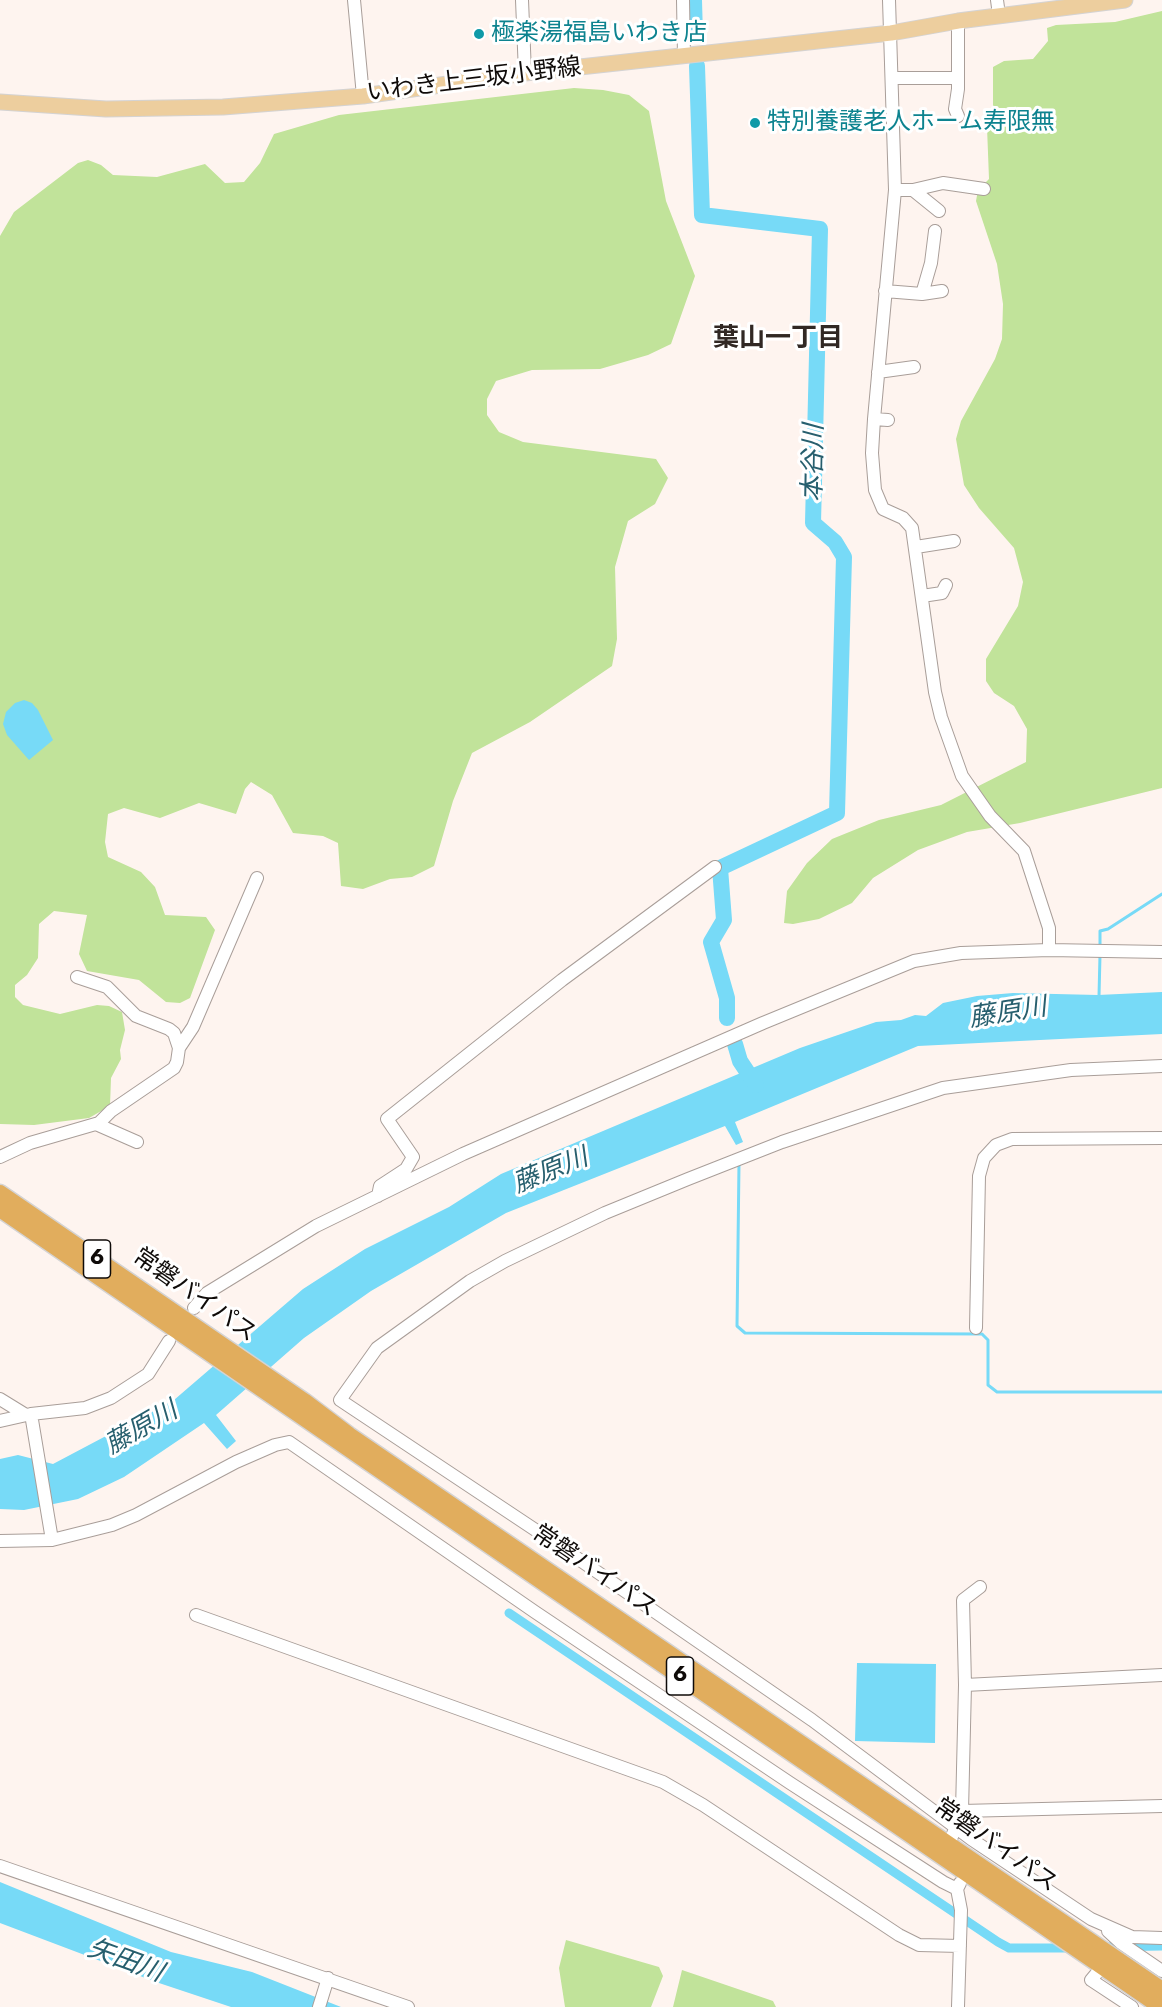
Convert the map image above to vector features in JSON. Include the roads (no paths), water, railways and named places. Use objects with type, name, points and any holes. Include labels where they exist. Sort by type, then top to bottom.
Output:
[{"type":"highway","name":"常磐バイパス","points":[[0,1193],[181,1334]]},
{"type":"highway","name":"常磐バイパス","points":[[0,1209],[181,1334],[349,1435],[949,1844],[1161,2007]]},
{"type":"highway","name":"常磐バイパス","points":[[298,1405],[966,1872],[1089,1952],[1162,1990]]},
{"type":"main road","name":"いわき上三坂小野線","points":[[0,102],[117,109],[223,107],[363,96],[525,73],[891,33],[958,21],[998,8],[1125,0]]},
{"type":"street","points":[[354,0],[363,96]]},
{"type":"street","points":[[522,0],[525,73]]},
{"type":"street","points":[[682,0],[684,56]]},
{"type":"street","points":[[889,0],[895,190],[874,419],[873,472],[878,502],[882,509],[908,522],[912,528],[934,692],[941,717],[963,776],[990,816],[1024,851],[1049,928],[1049,950]]},
{"type":"street","points":[[958,21],[958,78],[955,109],[958,116]]},
{"type":"street","points":[[892,78],[958,78]]},
{"type":"street","points":[[895,190],[913,190],[943,183],[984,189]]},
{"type":"street","points":[[913,190],[939,211]]},
{"type":"street","points":[[922,294],[931,263],[935,231]]},
{"type":"street","points":[[885,291],[922,294],[942,291]]},
{"type":"street","points":[[878,372],[914,367]]},
{"type":"street","points":[[874,419],[888,420]]},
{"type":"street","points":[[916,547],[954,541]]},
{"type":"street","points":[[922,596],[942,593],[946,585]]},
{"type":"street","points":[[378,1196],[380,1186],[406,1169],[413,1157],[387,1119],[562,980],[715,867]]},
{"type":"street","points":[[0,1157],[30,1143],[96,1124],[174,1068],[179,1048],[193,1027],[257,878]]},
{"type":"street","points":[[194,1308],[207,1293],[315,1226],[463,1154],[763,1023],[914,961],[961,953],[1049,950],[1162,952]]},
{"type":"street","points":[[77,977],[107,987],[136,1016],[169,1029],[174,1033],[179,1048]]},
{"type":"street","points":[[1162,1066],[1071,1070],[942,1088],[782,1142],[697,1175],[605,1213],[505,1261],[470,1281],[377,1348],[340,1400],[571,1554],[802,1714],[971,1839],[1103,1926],[1121,1943],[1162,1971]]},
{"type":"street","points":[[96,1124],[137,1142]]},
{"type":"street","points":[[976,1328],[979,1176],[984,1158],[996,1145],[1012,1139],[1162,1138]]},
{"type":"street","points":[[0,1421],[85,1408],[111,1398],[148,1374],[181,1334]]},
{"type":"street","points":[[0,1399],[28,1415],[52,1540]]},
{"type":"street","points":[[0,1541],[52,1540],[112,1525],[136,1515],[236,1462],[275,1445],[289,1442],[781,1776],[951,1888],[957,1889]]},
{"type":"street","points":[[949,1844],[962,1810],[965,1685],[963,1600],[980,1587]]},
{"type":"street","points":[[196,1614],[663,1782],[899,1935],[919,1945],[960,1946]]},
{"type":"street","points":[[965,1685],[1162,1675]]},
{"type":"street","points":[[962,1810],[1162,1806]]},
{"type":"street","points":[[0,1866],[408,2007]]},
{"type":"street","points":[[958,2007],[961,1910],[957,1889],[966,1872]]},
{"type":"street","points":[[1103,1926],[1132,1937],[1162,1938]]},
{"type":"street","points":[[1089,1952],[1091,1980],[1132,2007]]},
{"type":"street","points":[[319,2007],[328,1980]]},
{"type":"water","points":[[24,700],[32,703],[38,710],[53,740],[29,760],[7,735],[3,724],[6,712],[15,703]]},
{"type":"water","name":"藤原川","points":[[1162,992],[1162,1034],[918,1046],[735,1122],[743,1142],[736,1145],[725,1126],[506,1213],[371,1291],[304,1338],[216,1415],[236,1441],[227,1449],[204,1423],[124,1477],[78,1499],[24,1510],[0,1509],[0,1459],[18,1455],[53,1464],[174,1400],[303,1289],[365,1249],[449,1207],[501,1174],[800,1048],[876,1022],[901,1020],[915,1015],[926,1016],[943,1003],[977,996],[1013,993],[1098,995]]},
{"type":"water","points":[[857,1663],[936,1664],[935,1743],[855,1741]]},
{"type":"water","name":"矢田川","points":[[0,1882],[171,1952],[252,1972],[341,2007],[231,2007],[156,1982],[0,1923]]},
{"type":"waterway","name":"本谷川","points":[[694,0],[695,36]]},
{"type":"waterway","name":"本谷川","points":[[697,66],[702,215],[820,229],[813,523],[835,542],[844,557],[837,813],[720,868],[724,920],[711,942],[727,998],[727,1018]]},
{"type":"waterway","points":[[1100,948],[1100,931],[1108,929],[1162,894]]},
{"type":"waterway","points":[[1099,996],[1100,955]]},
{"type":"waterway","name":"本谷川","points":[[735,1044],[740,1061],[756,1085]]},
{"type":"waterway","points":[[739,1163],[737,1326],[745,1333],[982,1334],[988,1340],[988,1385],[997,1392],[1162,1392]]},
{"type":"waterway","points":[[509,1613],[998,1942],[1009,1948],[1071,1948]]},
{"type":"waterway","points":[[1102,1947],[1162,1946]]},
{"type":"place","name":"極楽湯福島いわき店","points":[[479,34]]},
{"type":"place","name":"特別養護老人ホーム寿限無","points":[[755,123]]},
{"type":"district","name":"葉山一丁目","points":[[778,340]]}]
